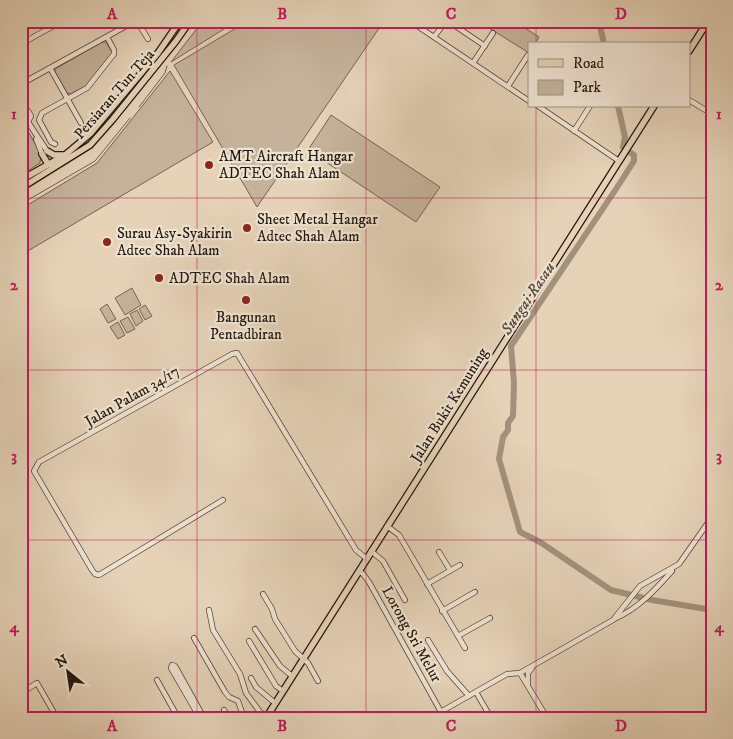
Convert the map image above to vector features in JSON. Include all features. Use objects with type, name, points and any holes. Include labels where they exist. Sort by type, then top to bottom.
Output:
[{"type":"main road","name":"Persiaran Tun Teja","points":[[21,188],[90,134],[158,53],[180,21]]},
{"type":"main road","name":"Persiaran Tun Teja","points":[[21,180],[90,145],[176,41],[190,21]]},
{"type":"main road","points":[[690,48],[708,21]]},
{"type":"main road","name":"Jalan Bukit Kemuning","points":[[266,717],[653,108]]},
{"type":"main road","points":[[45,152],[54,155],[65,155]]},
{"type":"main road","points":[[45,152],[52,165]]},
{"type":"main road","points":[[38,170],[45,152]]},
{"type":"street","points":[[21,44],[62,21]]},
{"type":"street","points":[[21,84],[136,21],[148,39]]},
{"type":"street","points":[[410,21],[528,100]]},
{"type":"street","points":[[417,26],[420,21]]},
{"type":"street","points":[[434,37],[447,21],[485,46]]},
{"type":"street","points":[[473,63],[493,33]]},
{"type":"street","points":[[55,144],[51,142],[39,120],[39,116],[87,88],[111,59],[114,50],[107,37]]},
{"type":"street","points":[[508,86],[528,56]]},
{"type":"street","points":[[50,68],[81,123]]},
{"type":"street","points":[[690,101],[712,114]]},
{"type":"street","points":[[542,108],[619,161]]},
{"type":"street","points":[[574,131],[589,108]]},
{"type":"street","points":[[21,110],[30,112],[31,117],[28,122]]},
{"type":"street","points":[[21,122],[28,122]]},
{"type":"street","points":[[28,122],[45,152]]},
{"type":"street","points":[[21,148],[25,155],[21,163]]},
{"type":"street","name":"Jalan Palam 34/17","points":[[223,500],[102,573],[95,574],[34,471],[39,462],[232,354],[237,353],[356,550],[366,559]]},
{"type":"street","points":[[430,718],[507,674],[520,673],[642,603],[680,564],[712,517]]},
{"type":"street","points":[[388,526],[399,535],[465,648]]},
{"type":"street","points":[[372,551],[383,561],[405,600]]},
{"type":"street","points":[[439,552],[450,570]]},
{"type":"street","points":[[426,584],[460,565]]},
{"type":"street","points":[[612,620],[640,586],[675,568]]},
{"type":"street","name":"Lorong Sri Melur","points":[[359,571],[364,574],[369,582],[441,712]]},
{"type":"street","points":[[442,611],[475,592]]},
{"type":"street","points":[[263,594],[272,609],[275,619],[295,651],[308,663],[318,681]]},
{"type":"street","points":[[209,610],[213,630],[240,674],[246,693],[266,717]]},
{"type":"street","points":[[458,636],[490,618]]},
{"type":"street","points":[[255,629],[280,666],[292,676]]},
{"type":"street","points":[[194,638],[225,692],[229,697],[238,701],[244,718]]},
{"type":"street","points":[[249,640],[276,686],[283,691]]},
{"type":"street","points":[[428,640],[447,670],[469,696]]},
{"type":"street","points":[[529,687],[528,673],[545,659]]},
{"type":"street","points":[[520,673],[547,718]]},
{"type":"street","points":[[251,678],[256,687],[275,703]]},
{"type":"street","points":[[157,680],[176,714],[174,718]]},
{"type":"street","points":[[21,693],[37,683],[57,718]]},
{"type":"street","points":[[200,718],[184,686],[204,718]]},
{"type":"street","points":[[246,693],[256,687]]},
{"type":"street","points":[[476,692],[491,718]]},
{"type":"street","points":[[224,710],[229,718]]},
{"type":"green space","points":[[248,21],[384,21],[257,207],[174,65]]},
{"type":"green space","points":[[478,21],[514,21],[539,37],[536,42],[528,42],[528,52]]},
{"type":"green space","points":[[202,22],[224,29],[171,62]]},
{"type":"green space","points":[[102,42],[106,42],[112,52],[110,57],[86,86],[70,94],[67,93],[55,69]]},
{"type":"green space","points":[[170,71],[213,142],[21,255],[21,209],[97,163]]},
{"type":"green space","points":[[331,115],[440,187],[416,222],[308,150]]},
{"type":"green space","points":[[21,125],[25,126],[41,154],[40,163],[21,175],[21,164],[26,159],[26,154],[21,142]]},
{"type":"green space","points":[[132,288],[141,305],[125,315],[115,298]]},
{"type":"green space","points":[[107,304],[116,319],[108,323],[100,309]]},
{"type":"green space","points":[[145,305],[152,316],[145,320],[139,309]]},
{"type":"green space","points":[[137,310],[143,321],[136,326],[130,314]]},
{"type":"green space","points":[[128,317],[135,329],[127,333],[120,321]]},
{"type":"green space","points":[[118,322],[125,335],[118,339],[110,327]]},
{"type":"waterway","points":[[166,29],[170,21]]},
{"type":"waterway","name":"Sungai Rasau","points":[[599,21],[604,42]]},
{"type":"waterway","points":[[139,107],[165,73],[167,66]]},
{"type":"waterway","name":"Sungai Rasau","points":[[618,108],[625,137],[623,147]]},
{"type":"waterway","points":[[21,204],[95,161],[130,118]]},
{"type":"waterway","name":"Sungai Rasau","points":[[631,153],[634,155],[634,161],[511,346],[514,383],[513,416],[508,423],[508,430],[503,437],[499,459],[520,532],[540,542],[611,590],[652,600],[712,610]]},
{"type":"place","name":"AMT Aircraft Hangar ADTEC Shah Alam","points":[[209,165]]},
{"type":"place","name":"Sheet Metal Hangar Adtec Shah Alam","points":[[247,228]]},
{"type":"place","name":"Surau Asy-Syakirin Adtec Shah Alam","points":[[107,242]]},
{"type":"place","name":"ADTEC Shah Alam","points":[[159,278]]},
{"type":"place","name":"Bangunan Pentadbiran","points":[[246,300]]}]
